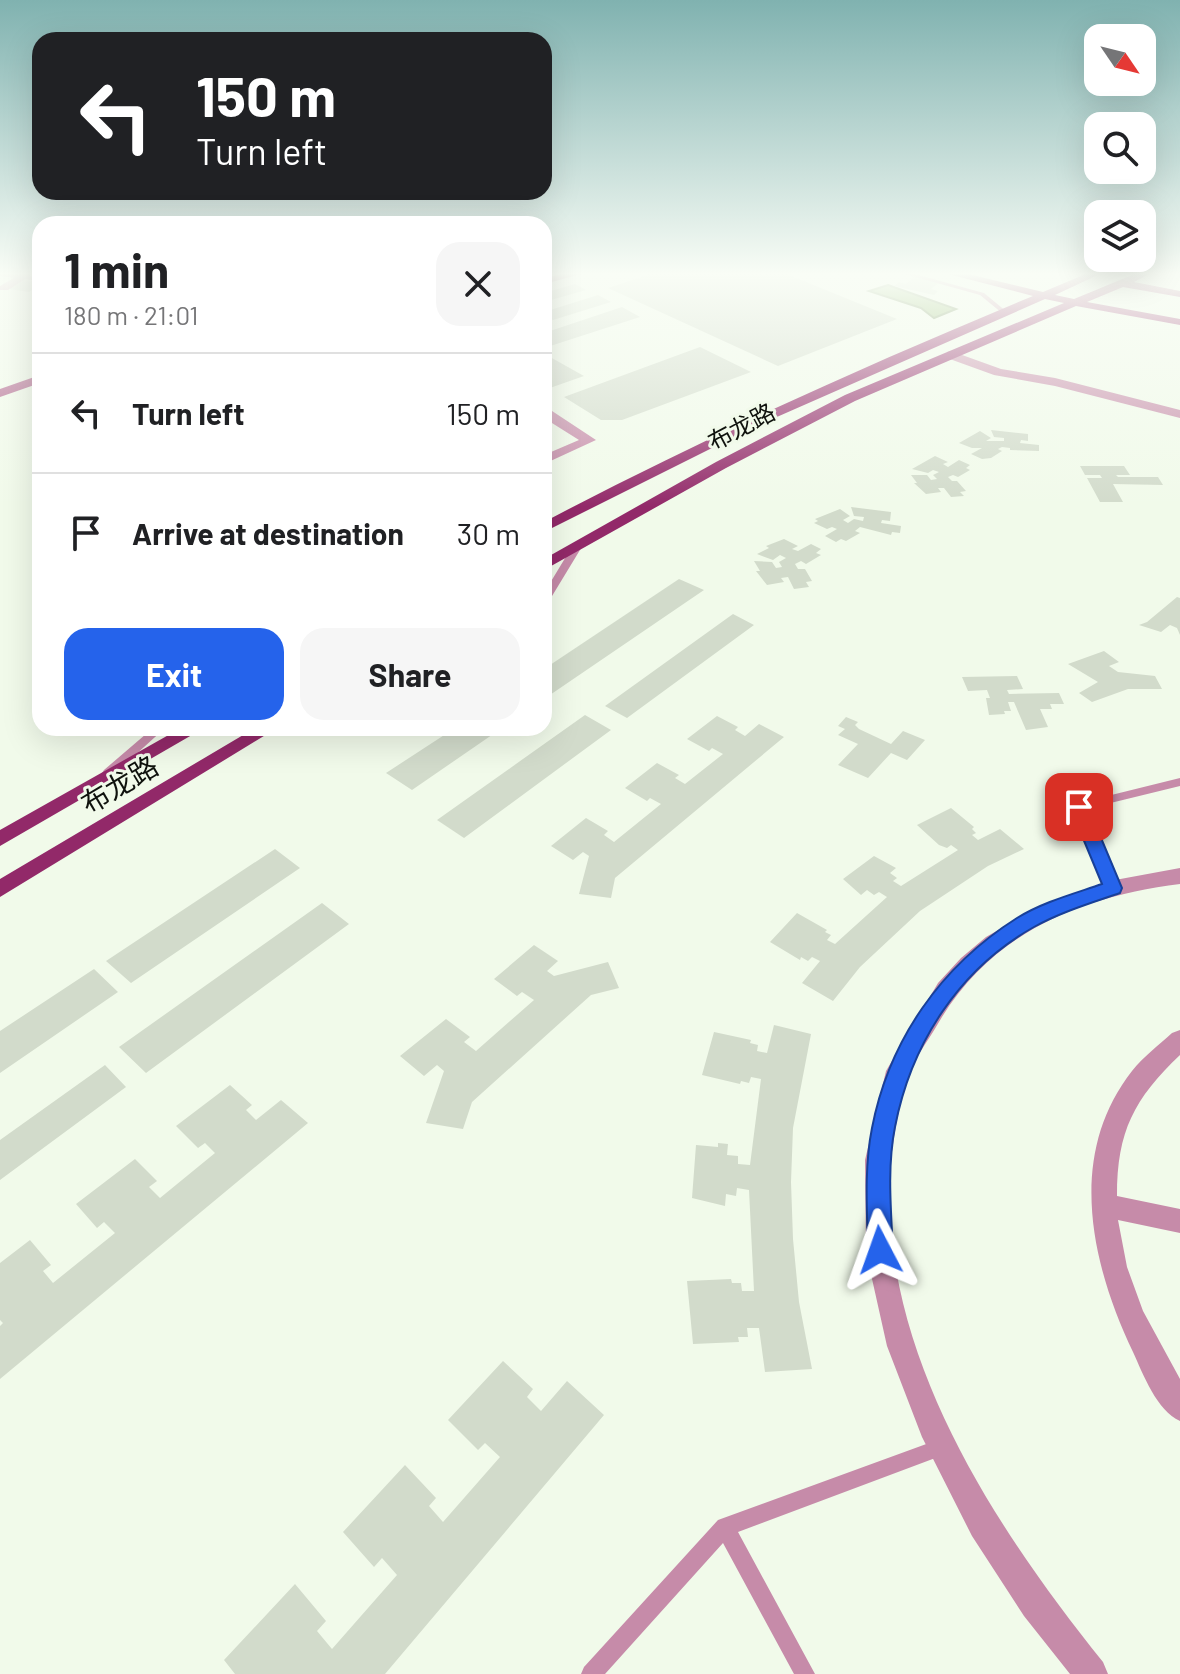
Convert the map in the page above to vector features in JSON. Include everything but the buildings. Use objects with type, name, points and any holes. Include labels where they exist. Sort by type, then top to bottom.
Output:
[{"type":"main road","name":"布龙路","points":[[552,524],[689,451],[911,351]]},
{"type":"main road","name":"布龙路","points":[[552,560],[850,398],[960,351]]},
{"type":"main road","points":[[0,393],[32,382]]},
{"type":"main road","points":[[0,399],[32,389]]},
{"type":"main road","name":"布龙路","points":[[0,839],[181,736]]},
{"type":"main road","name":"布龙路","points":[[0,889],[255,736]]},
{"type":"street","points":[[951,355],[998,372],[1055,382],[1180,414]]},
{"type":"street","points":[[552,417],[589,440],[552,456]]},
{"type":"street","points":[[1091,1674],[1003,1559],[940,1448],[901,1344],[880,1250],[878,1166],[891,1093],[902,1061],[926,1018],[953,980],[975,959],[1025,923],[1053,909],[1113,888],[1180,876]]},
{"type":"street","points":[[1180,1040],[1141,1075],[1115,1119],[1103,1175],[1103,1205],[1115,1274],[1145,1349],[1180,1406]]},
{"type":"street","points":[[1103,1205],[1180,1221]]},
{"type":"lane","points":[[552,588],[578,545]]},
{"type":"lane","points":[[91,788],[151,736]]},
{"type":"lane","points":[[1113,888],[1079,807],[1180,782]]},
{"type":"lane","points":[[591,1674],[725,1527],[940,1448]]},
{"type":"lane","points":[[725,1527],[805,1674]]},
{"type":"route","points":[[880,1250],[877,1206],[883,1128],[902,1061],[934,1004],[975,959],[1025,923],[1082,897],[1113,888],[1079,807]]}]
